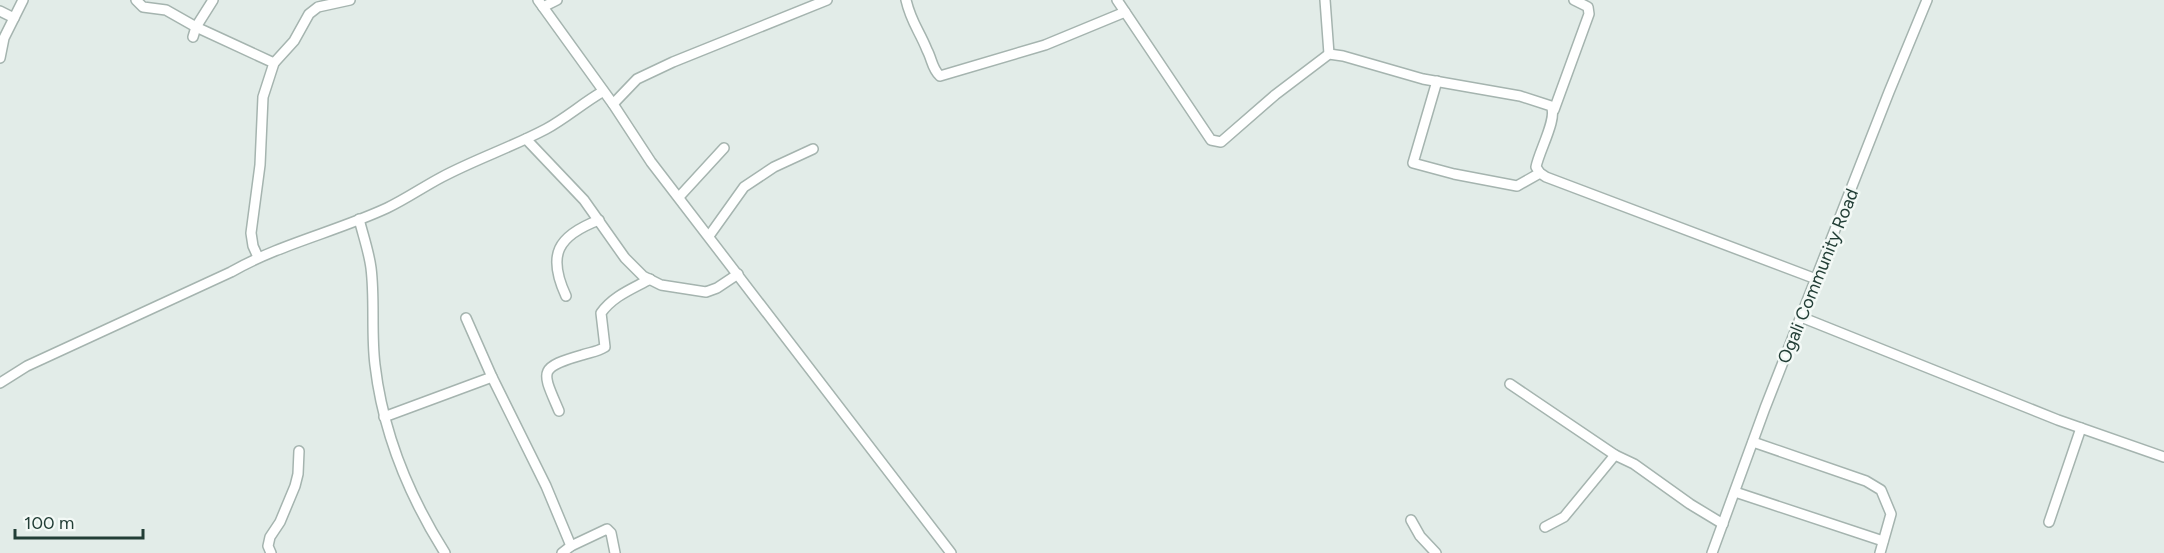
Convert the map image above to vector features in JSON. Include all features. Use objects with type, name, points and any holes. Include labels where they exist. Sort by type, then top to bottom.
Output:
[{"type":"street","points":[[0,58],[4,38],[23,0]]},
{"type":"street","points":[[136,0],[143,7],[166,10],[196,27],[274,63]]},
{"type":"street","points":[[193,37],[196,27],[213,0]]},
{"type":"street","points":[[258,257],[251,233],[260,165],[263,97],[274,63],[294,41],[309,14],[318,7],[350,0]]},
{"type":"street","points":[[557,0],[540,4],[602,92],[613,104],[651,162],[951,553]]},
{"type":"street","points":[[613,104],[637,79],[673,62],[827,0]]},
{"type":"street","points":[[906,0],[911,19],[927,48],[935,71],[940,76],[1044,45],[1125,12]]},
{"type":"street","points":[[1117,0],[1206,134],[1216,142],[1221,142],[1275,95],[1329,54],[1343,56],[1423,80],[1520,96],[1551,106],[1554,110]]},
{"type":"street","points":[[1325,0],[1329,54]]},
{"type":"street","points":[[1574,0],[1588,7],[1588,14],[1554,110],[1554,116],[1538,156],[1536,167],[1540,173],[1550,179],[1816,279]]},
{"type":"street","name":"Ogali Community Road","points":[[1712,553],[1888,92],[1927,0]]},
{"type":"street","points":[[0,11],[14,18]]},
{"type":"street","points":[[1437,81],[1413,163],[1454,174],[1517,186],[1540,173]]},
{"type":"street","points":[[0,383],[27,366],[231,272],[258,257],[397,203],[441,178],[525,139],[570,115],[602,92]]},
{"type":"street","points":[[525,139],[584,200],[625,258],[643,276],[661,285],[706,292],[717,288],[738,274]]},
{"type":"street","points":[[679,197],[724,148]]},
{"type":"street","points":[[709,236],[744,187],[774,166],[813,150]]},
{"type":"street","points":[[359,219],[371,268],[375,364],[384,417],[407,484],[421,515],[445,553]]},
{"type":"street","points":[[566,296],[558,276],[557,251],[573,234],[599,220]]},
{"type":"street","points":[[560,411],[547,378],[550,366],[597,352],[605,347],[601,313],[619,296],[650,279]]},
{"type":"street","points":[[1801,317],[2081,428],[2164,457]]},
{"type":"street","points":[[466,318],[492,378],[546,486],[571,546]]},
{"type":"street","points":[[384,417],[492,378]]},
{"type":"street","points":[[1510,384],[1723,525]]},
{"type":"street","points":[[2049,522],[2081,428]]},
{"type":"street","points":[[1753,442],[1873,484],[1881,490],[1891,511],[1880,553]]},
{"type":"street","points":[[271,553],[268,546],[270,537],[280,522],[296,486],[299,451]]},
{"type":"street","points":[[1545,526],[1564,516],[1615,455]]},
{"type":"street","points":[[1735,492],[1883,541]]},
{"type":"street","points":[[1411,520],[1420,536],[1436,553]]},
{"type":"street","points":[[562,553],[571,546],[607,529],[615,553]]}]
